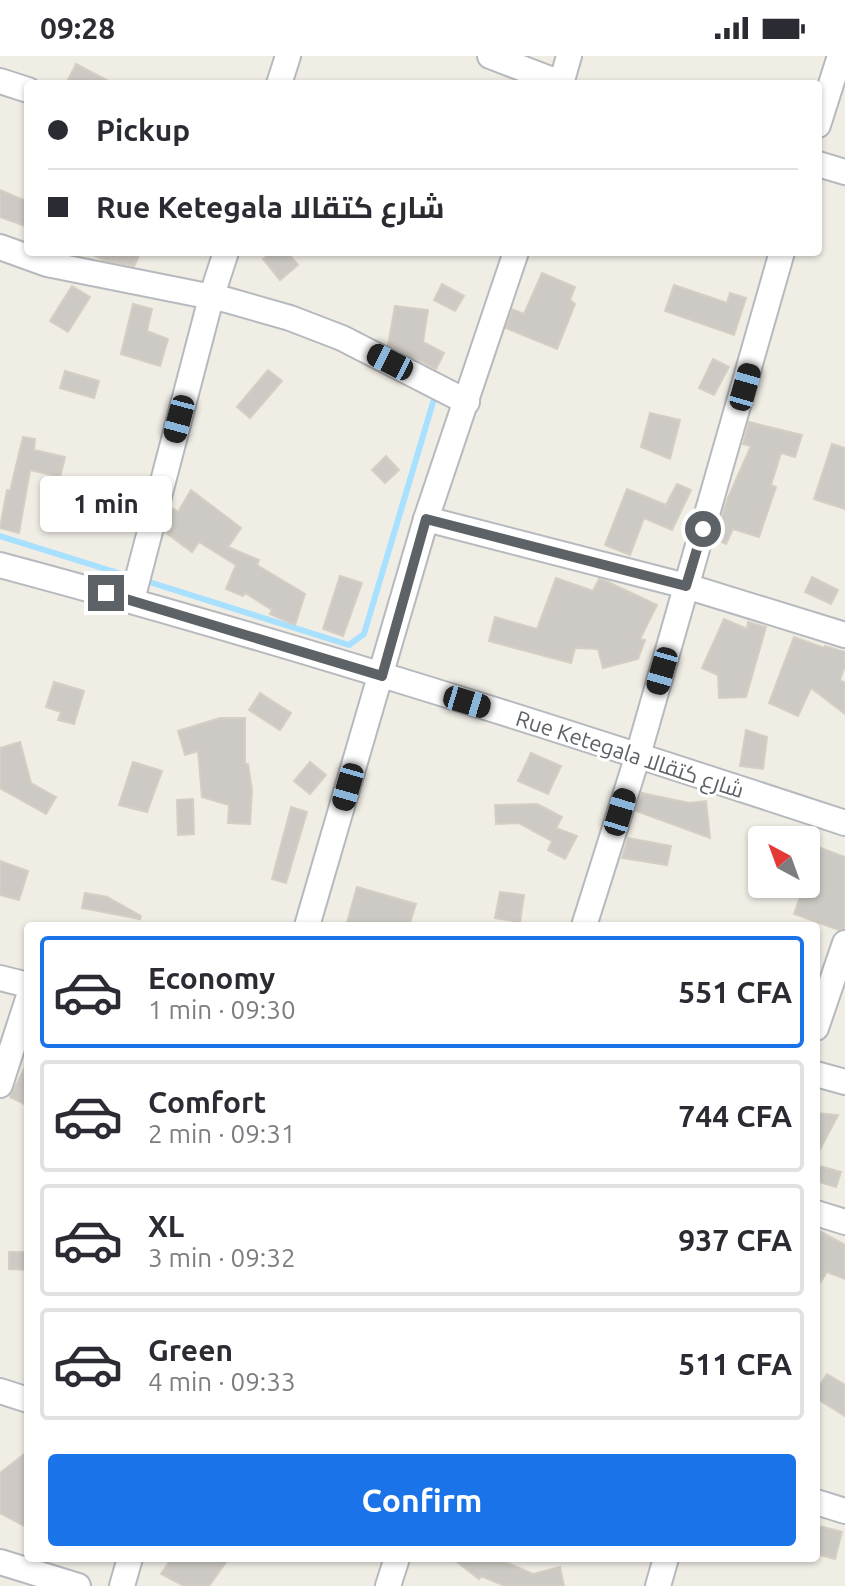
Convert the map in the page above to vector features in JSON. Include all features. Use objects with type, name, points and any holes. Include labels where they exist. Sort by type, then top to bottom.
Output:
[{"type":"street","points":[[280,80],[288,56]]},
{"type":"street","points":[[490,56],[552,80]]},
{"type":"street","points":[[563,80],[569,56]]},
{"type":"street","points":[[822,112],[840,56]]},
{"type":"street","points":[[0,81],[24,89]]},
{"type":"street","points":[[822,165],[845,172]]},
{"type":"street","points":[[0,247],[24,256]]},
{"type":"street","points":[[25,256],[47,264],[290,318],[342,338],[467,402]]},
{"type":"street","points":[[132,600],[225,256]]},
{"type":"street","points":[[308,922],[426,519],[515,256]]},
{"type":"street","points":[[585,922],[638,755],[781,256]]},
{"type":"street","points":[[426,519],[686,586],[845,635]]},
{"type":"street","name":"Rue Ketegala شارع كتقالا","points":[[0,565],[132,600],[382,676],[845,823]]},
{"type":"street","points":[[820,1016],[845,943]]},
{"type":"street","points":[[0,978],[24,984]]},
{"type":"street","points":[[0,1085],[24,1011]]},
{"type":"street","points":[[820,1075],[845,1082]]},
{"type":"street","points":[[820,1214],[845,1222]]},
{"type":"street","points":[[0,1391],[24,1399]]},
{"type":"street","points":[[820,1503],[845,1511]]},
{"type":"street","points":[[0,1562],[78,1586]]},
{"type":"street","points":[[122,1586],[129,1562]]},
{"type":"street","points":[[388,1586],[396,1562]]},
{"type":"street","points":[[658,1586],[665,1562]]},
{"type":"building","points":[[76,64],[106,80],[68,80]]},
{"type":"building","points":[[0,190],[24,200],[24,226],[0,217]]},
{"type":"building","points":[[96,256],[139,256],[134,266]]},
{"type":"building","points":[[267,256],[290,256],[298,265],[280,280],[263,259]]},
{"type":"building","points":[[542,273],[575,287],[570,300],[575,304],[557,349],[506,328],[512,309],[524,314]]},
{"type":"building","points":[[442,284],[464,296],[455,311],[434,300]]},
{"type":"building","points":[[674,285],[727,303],[730,293],[746,298],[734,335],[665,311]]},
{"type":"building","points":[[72,286],[90,297],[68,332],[50,321]]},
{"type":"building","points":[[133,304],[152,309],[147,331],[168,339],[160,366],[121,354]]},
{"type":"building","points":[[395,306],[428,310],[423,342],[444,353],[436,369],[388,345]]},
{"type":"building","points":[[713,359],[729,367],[714,395],[699,388]]},
{"type":"building","points":[[268,370],[282,381],[250,418],[237,407]]},
{"type":"building","points":[[65,371],[99,381],[94,398],[60,388]]},
{"type":"building","points":[[650,413],[680,420],[670,459],[641,447]]},
{"type":"building","points":[[749,422],[802,435],[795,457],[781,453],[771,485],[776,487],[759,537],[733,529],[726,544],[715,539],[727,500],[751,446],[743,444]]},
{"type":"building","points":[[23,437],[35,439],[34,450],[65,457],[60,477],[30,470],[19,533],[0,528],[7,490],[10,491]]},
{"type":"building","points":[[832,444],[845,448],[845,509],[814,499]]},
{"type":"building","points":[[386,456],[399,470],[385,483],[372,470]]},
{"type":"building","points":[[94,480],[130,490],[121,523],[85,514]]},
{"type":"building","points":[[677,484],[691,490],[672,530],[644,518],[630,555],[605,545],[627,489],[666,505]]},
{"type":"building","points":[[191,490],[241,528],[228,547],[259,560],[257,565],[305,594],[295,625],[270,614],[272,610],[245,593],[243,596],[226,589],[236,565],[199,542],[192,552],[165,532],[172,508],[178,512]]},
{"type":"building","points":[[340,576],[362,583],[343,636],[323,629]]},
{"type":"building","points":[[812,577],[838,590],[831,604],[805,592]]},
{"type":"building","points":[[556,578],[593,591],[599,579],[657,605],[640,639],[645,640],[638,659],[603,668],[598,649],[575,648],[571,663],[489,641],[495,617],[537,629]]},
{"type":"building","points":[[724,619],[747,629],[748,622],[766,627],[746,697],[719,698],[718,675],[702,668]]},
{"type":"building","points":[[794,637],[845,652],[840,680],[845,683],[845,714],[811,688],[798,716],[769,703]]},
{"type":"building","points":[[54,682],[84,691],[74,724],[58,720],[61,712],[46,707]]},
{"type":"building","points":[[260,693],[291,713],[280,730],[249,710]]},
{"type":"building","points":[[220,718],[245,718],[245,764],[248,764],[252,790],[250,824],[228,823],[229,805],[202,797],[198,751],[185,755],[178,731]]},
{"type":"building","points":[[746,730],[767,737],[763,769],[740,766]]},
{"type":"building","points":[[20,742],[31,783],[56,797],[46,814],[0,788],[0,748]]},
{"type":"building","points":[[531,753],[561,766],[548,794],[518,781]]},
{"type":"building","points":[[133,762],[162,771],[147,812],[119,805]]},
{"type":"building","points":[[310,762],[326,775],[310,794],[294,781]]},
{"type":"building","points":[[642,793],[689,803],[706,801],[710,838],[636,811]]},
{"type":"building","points":[[193,799],[194,834],[178,835],[177,800]]},
{"type":"building","points":[[537,804],[562,817],[556,828],[577,836],[565,859],[548,850],[552,841],[519,823],[496,824],[495,805]]},
{"type":"building","points":[[291,807],[307,812],[286,883],[272,879]]},
{"type":"building","points":[[628,838],[671,846],[667,865],[622,858]]},
{"type":"building","points":[[820,848],[845,857],[845,928],[839,930],[794,914],[800,898],[820,898]]},
{"type":"building","points":[[0,861],[28,871],[19,900],[0,895]]},
{"type":"building","points":[[357,887],[416,904],[410,922],[347,922]]},
{"type":"building","points":[[500,892],[524,895],[520,922],[495,918]]},
{"type":"building","points":[[85,893],[107,897],[141,916],[140,919],[82,908]]},
{"type":"building","points":[[24,1069],[24,1104],[10,1097]]},
{"type":"building","points":[[820,1113],[838,1115],[820,1149]]},
{"type":"building","points":[[820,1166],[841,1172],[836,1187],[820,1182]]},
{"type":"building","points":[[820,1231],[845,1245],[845,1279],[827,1272],[820,1283]]},
{"type":"building","points":[[9,1252],[24,1252],[24,1270],[9,1269]]},
{"type":"building","points":[[827,1374],[845,1385],[845,1416],[820,1400],[820,1385]]},
{"type":"building","points":[[24,1454],[24,1526],[0,1513],[0,1473]]},
{"type":"building","points":[[820,1526],[842,1532],[835,1559],[820,1555]]},
{"type":"building","points":[[169,1562],[226,1562],[209,1586],[184,1586],[161,1574]]},
{"type":"building","points":[[457,1562],[505,1562],[533,1574],[560,1567],[564,1586],[505,1586],[481,1576],[479,1579]]},
{"type":"waterway","points":[[143,580],[349,645],[364,634],[434,399]]},
{"type":"waterway","points":[[0,536],[131,577]]},
{"type":"route","points":[[106,593],[382,676],[426,519],[686,586],[703,529]]}]
